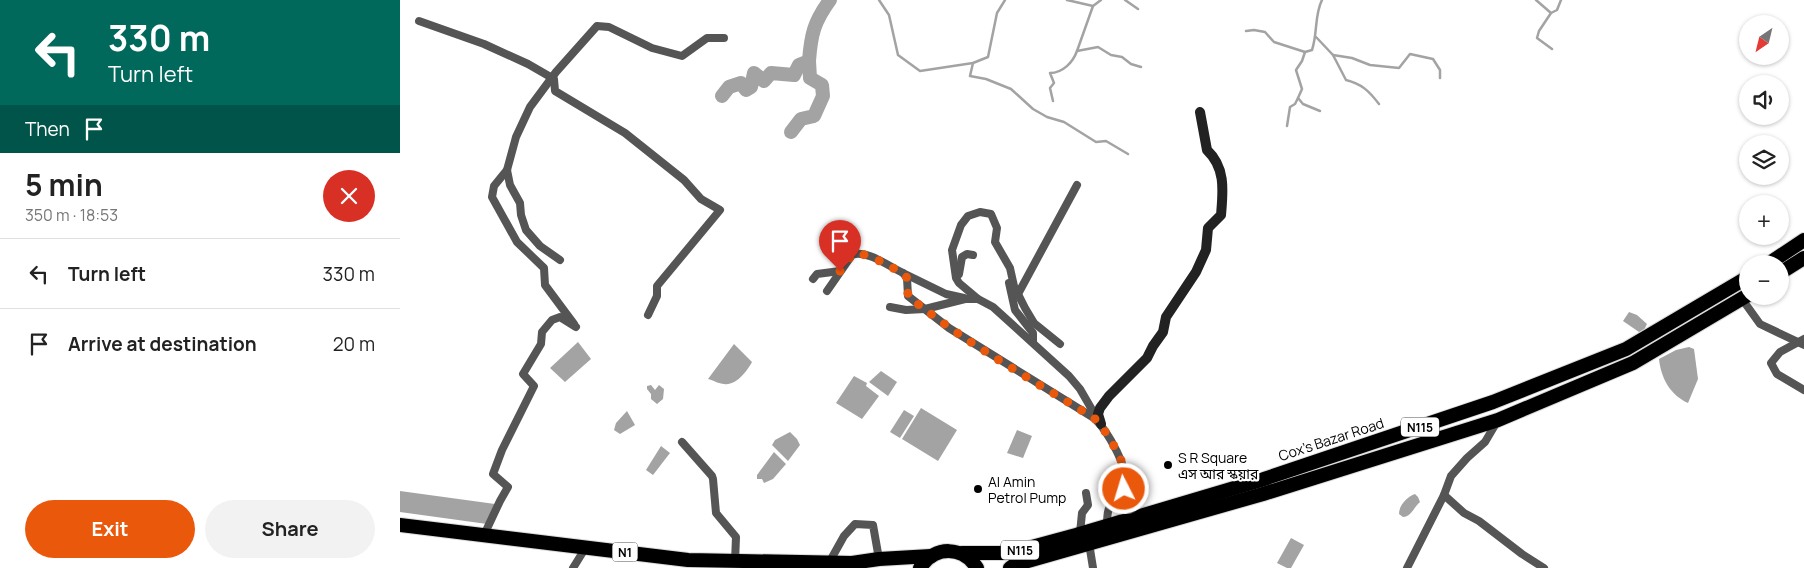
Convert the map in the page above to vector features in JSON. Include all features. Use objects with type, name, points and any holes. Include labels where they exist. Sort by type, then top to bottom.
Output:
[{"type":"highway","points":[[1782,255],[1804,240]]},
{"type":"highway","points":[[1789,267],[1804,258]]},
{"type":"highway","name":"Cox's Bazar Road","points":[[1010,568],[1084,538],[1107,525],[1258,481],[1493,402],[1626,349],[1739,282]]},
{"type":"highway","name":"Cox's Bazar Road","points":[[931,556],[943,551],[1010,553],[1084,538],[1263,494],[1498,420],[1633,363],[1739,301]]},
{"type":"highway","name":"N1","points":[[400,525],[688,560],[735,562],[830,561],[857,565],[879,558],[931,556]]},
{"type":"highway","points":[[962,553],[977,568]]},
{"type":"highway","points":[[920,568],[931,556]]},
{"type":"street","points":[[419,21],[484,44],[528,64],[554,79],[555,91],[625,133],[684,180],[701,199],[720,210],[661,280],[657,286],[657,296],[648,315]]},
{"type":"street","points":[[484,535],[508,487],[493,474],[534,386],[523,374],[541,344],[542,332],[552,320],[560,317],[576,327],[546,285],[544,268],[517,242],[492,197],[494,186],[507,170],[516,137],[530,107],[551,78],[597,26],[609,27],[652,48],[682,56],[707,38],[724,38]]},
{"type":"street","points":[[1100,424],[1098,414],[1100,408],[1109,396],[1147,358],[1163,332],[1166,317],[1196,272],[1206,250],[1208,228],[1221,215],[1222,173],[1207,150],[1200,112]]},
{"type":"street","points":[[507,170],[510,185],[520,203],[521,215],[526,230],[540,246],[560,260]]},
{"type":"street","points":[[1018,294],[1078,185]]},
{"type":"street","points":[[1060,344],[1034,323],[1018,294],[1010,268],[995,242],[997,228],[991,214],[980,212],[968,216],[961,225],[952,250],[958,281],[978,299],[993,307],[1069,376],[1080,389],[1119,456],[1126,475],[1124,489],[1108,507],[1107,525]]},
{"type":"street","points":[[998,248],[1007,273],[1015,310],[1033,333],[1033,342]]},
{"type":"street","points":[[827,292],[840,271],[852,256],[857,253],[872,257],[946,294],[965,299]]},
{"type":"street","points":[[958,281],[962,257],[967,254],[973,254]]},
{"type":"street","points":[[813,279],[817,274],[840,271]]},
{"type":"street","points":[[904,274],[907,278],[908,296],[924,309],[949,328],[1094,418],[1100,424]]},
{"type":"street","points":[[890,307],[906,310],[924,309],[965,299],[978,299]]},
{"type":"street","points":[[1749,305],[1760,324],[1802,342]]},
{"type":"street","points":[[1802,342],[1780,352],[1771,363],[1777,374],[1804,390]]},
{"type":"street","points":[[1407,568],[1444,495],[1451,476],[1485,442],[1498,420]]},
{"type":"street","points":[[682,442],[713,479],[716,513],[736,537],[735,562]]},
{"type":"street","points":[[1126,475],[1140,476]]},
{"type":"street","points":[[1086,493],[1088,505],[1082,513],[1084,538],[1093,568]]},
{"type":"street","points":[[1444,495],[1464,513],[1479,521],[1522,554],[1544,568]]},
{"type":"street","points":[[830,561],[844,536],[855,524],[873,525],[879,558]]},
{"type":"street","points":[[573,568],[586,547]]},
{"type":"shaded area","points":[[1629,312],[1637,315],[1647,324],[1643,332],[1639,332],[1623,321]]},
{"type":"shaded area","points":[[578,342],[591,359],[565,382],[550,368]]},
{"type":"shaded area","points":[[734,344],[752,362],[747,370],[733,383],[720,383],[708,379]]},
{"type":"shaded area","points":[[1689,347],[1694,349],[1698,379],[1688,403],[1671,391],[1667,385],[1659,359],[1676,350]]},
{"type":"shaded area","points":[[881,371],[897,382],[888,396],[869,382]]},
{"type":"shaded area","points":[[854,376],[867,383],[866,386],[879,396],[862,419],[836,403]]},
{"type":"shaded area","points":[[651,385],[655,390],[659,385],[664,389],[663,399],[657,404],[651,399],[651,394],[647,389],[647,386]]},
{"type":"shaded area","points":[[921,408],[957,430],[938,461],[902,439]]},
{"type":"shaded area","points":[[904,410],[914,416],[900,438],[890,432]]},
{"type":"shaded area","points":[[627,411],[635,425],[620,434],[614,430],[616,423]]},
{"type":"shaded area","points":[[1017,430],[1032,436],[1023,458],[1007,453]]},
{"type":"shaded area","points":[[790,432],[800,445],[788,461],[772,445],[775,440]]},
{"type":"shaded area","points":[[661,446],[670,453],[653,475],[646,470]]},
{"type":"shaded area","points":[[774,452],[786,464],[773,479],[764,483],[762,479],[757,479],[757,475]]},
{"type":"shaded area","points":[[400,491],[495,504],[487,524],[400,512]]},
{"type":"shaded area","points":[[1415,494],[1420,502],[1410,514],[1403,517],[1399,514],[1400,508],[1406,499]]},
{"type":"shaded area","points":[[1291,538],[1304,545],[1291,568],[1287,568],[1277,563]]},
{"type":"waterway","points":[[722,96],[729,87],[741,83],[746,90],[751,87],[754,73],[764,81],[771,73],[794,75],[799,65],[809,61],[814,29],[820,15],[830,0]]},
{"type":"waterway","points":[[879,0],[889,15],[898,55],[920,71],[973,63],[988,57],[997,13],[1005,0]]},
{"type":"waterway","points":[[1067,0],[1093,6],[1077,51],[1098,47],[1111,55],[1122,57],[1131,64],[1141,67]]},
{"type":"waterway","points":[[1093,6],[1101,0]]},
{"type":"waterway","points":[[1125,0],[1138,9]]},
{"type":"waterway","points":[[1246,31],[1265,32],[1274,42],[1305,52],[1312,50],[1318,12],[1322,0]]},
{"type":"waterway","points":[[1536,0],[1551,13],[1539,31],[1537,38],[1552,49]]},
{"type":"waterway","points":[[1551,13],[1557,10],[1561,0]]},
{"type":"waterway","points":[[1316,37],[1333,55],[1346,80],[1365,89],[1379,104]]},
{"type":"waterway","points":[[1053,101],[1050,88],[1054,83],[1050,73],[1055,73],[1067,66],[1077,51]]},
{"type":"waterway","points":[[1305,52],[1296,70],[1302,89],[1298,98],[1303,104],[1320,111]]},
{"type":"waterway","points":[[1333,55],[1352,58],[1370,65],[1399,68],[1410,54],[1433,59],[1440,70],[1440,78]]},
{"type":"waterway","points":[[791,132],[801,119],[814,116],[823,96],[822,85],[810,78],[809,61]]},
{"type":"waterway","points":[[973,63],[970,76],[986,79],[1011,89],[1033,109],[1047,117],[1064,122],[1096,142],[1106,141],[1128,154]]},
{"type":"waterway","points":[[1287,126],[1290,107],[1295,104],[1298,98]]},
{"type":"place","name":"S R Square এস আর স্কয়ার","points":[[1168,465]]},
{"type":"place","name":"Al Amin Petrol Pump","points":[[978,489]]},
{"type":"route","points":[[840,271],[852,256],[857,253],[872,257],[904,274],[907,278],[908,296],[949,328],[1094,418],[1100,424],[1119,456],[1126,475],[1124,489]]}]
